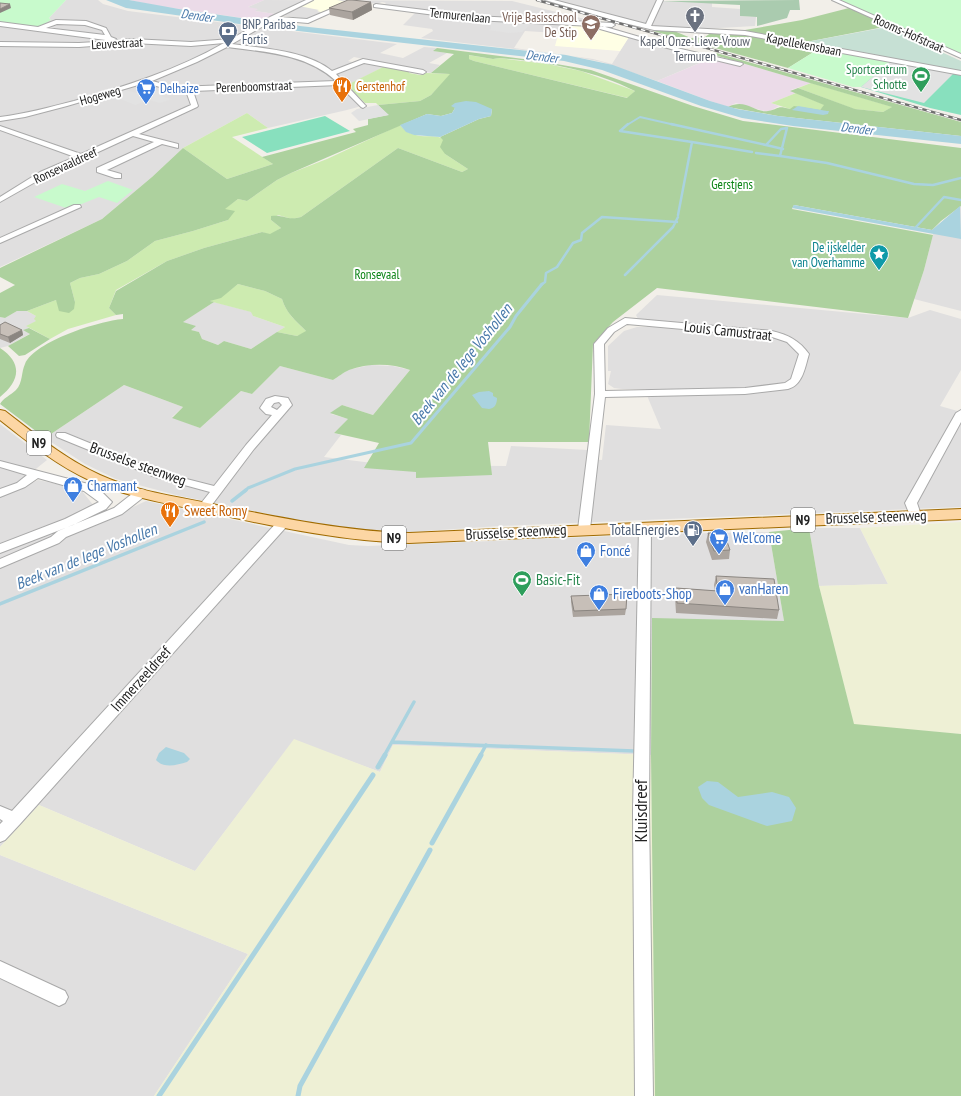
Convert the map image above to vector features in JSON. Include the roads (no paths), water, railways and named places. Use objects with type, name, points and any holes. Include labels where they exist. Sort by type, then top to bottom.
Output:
[{"type":"main road","name":"Brusselse steenweg","points":[[0,414],[37,442],[79,469],[98,478],[141,493],[283,524],[357,536],[383,538],[961,514]]},
{"type":"street","name":"Hogeweg","points":[[0,119],[77,102],[146,82],[196,60],[233,41],[270,19],[310,0]]},
{"type":"street","points":[[270,19],[308,21],[350,4],[342,0]]},
{"type":"street","name":"Termurenlaan","points":[[393,0],[374,6],[473,18],[612,25]]},
{"type":"street","name":"Kapellekensbaan","points":[[548,0],[647,26],[743,32],[961,73]]},
{"type":"street","points":[[647,26],[649,25],[660,0]]},
{"type":"street","name":"Rooms-Hofstraat","points":[[835,0],[961,56]]},
{"type":"street","points":[[38,29],[56,22],[86,23],[104,29],[109,38]]},
{"type":"street","points":[[0,24],[109,38],[117,42]]},
{"type":"street","name":"Termurenlaan","points":[[591,25],[680,50],[740,64]]},
{"type":"street","name":"Leuvestraat","points":[[0,44],[70,45],[142,41],[192,44],[233,41]]},
{"type":"street","points":[[227,44],[299,58],[318,65],[331,74],[363,106]]},
{"type":"street","points":[[56,50],[70,45]]},
{"type":"street","points":[[331,74],[363,61],[423,72]]},
{"type":"street","name":"Perenboomstraat","points":[[146,82],[175,89],[340,83]]},
{"type":"street","name":"Ronsevaaldreef","points":[[0,200],[43,174],[195,106],[189,89]]},
{"type":"street","points":[[0,128],[82,156]]},
{"type":"street","points":[[133,134],[175,146]]},
{"type":"street","name":"Ronsevaaldreef","points":[[118,176],[100,170],[161,142]]},
{"type":"street","points":[[0,242],[77,207]]},
{"type":"street","name":"Louis Camustraat","points":[[584,529],[600,394],[599,344],[611,330],[625,321],[772,334],[793,341],[800,347],[804,354],[796,380],[788,386],[745,391],[600,394]]},
{"type":"street","points":[[915,515],[911,503],[961,412]]},
{"type":"street","points":[[204,507],[280,413]]},
{"type":"street","name":"Brusselse steenweg","points":[[61,435],[159,474],[217,490]]},
{"type":"street","points":[[0,464],[88,488],[99,495],[106,502],[128,504]]},
{"type":"street","name":"Brusselse steenweg","points":[[62,480],[79,469]]},
{"type":"street","points":[[0,493],[21,484],[37,473]]},
{"type":"street","points":[[0,549],[48,529],[59,530],[118,511],[141,493]]},
{"type":"street","points":[[0,564],[55,540],[59,530],[102,506],[106,502]]},
{"type":"street","name":"Immerzeeldreef","points":[[0,835],[283,524]]},
{"type":"street","name":"Kluisdreef","points":[[644,1096],[641,812],[645,527]]},
{"type":"street","points":[[0,812],[15,819]]},
{"type":"street","points":[[0,969],[59,997]]},
{"type":"water","name":"Dender","points":[[106,0],[129,0],[179,9],[248,19],[276,21],[300,26],[566,55],[613,65],[710,101],[737,109],[778,116],[961,136],[961,144],[793,126],[742,118],[701,106],[602,70],[564,61],[253,26],[126,8]]},
{"type":"water","points":[[466,101],[476,102],[492,109],[491,116],[479,119],[440,137],[414,135],[406,132],[400,125],[427,114],[441,116],[452,113],[455,108],[451,106],[455,103]]},
{"type":"water","points":[[798,106],[829,111],[828,114],[823,115],[792,110]]},
{"type":"water","points":[[794,205],[932,230],[960,206],[961,239],[792,208]]},
{"type":"water","points":[[489,391],[493,393],[493,396],[497,398],[494,407],[489,409],[482,408],[472,395],[479,392]]},
{"type":"water","points":[[166,747],[184,753],[190,759],[187,762],[175,765],[163,765],[159,763],[156,760],[159,753]]},
{"type":"water","points":[[707,781],[718,782],[738,797],[772,792],[789,797],[796,808],[792,821],[767,826],[709,805],[702,798],[698,787]]},
{"type":"waterway","points":[[627,125],[640,117],[675,125]]},
{"type":"waterway","points":[[628,124],[620,131],[692,142]]},
{"type":"waterway","points":[[671,124],[766,145]]},
{"type":"waterway","name":"Beek van de lege Voshollen","points":[[766,145],[781,129],[787,128],[782,149]]},
{"type":"waterway","name":"Beek van de lege Voshollen","points":[[678,215],[692,142]]},
{"type":"waterway","name":"Beek van de lege Voshollen","points":[[692,142],[752,152]]},
{"type":"waterway","points":[[766,145],[782,149]]},
{"type":"waterway","name":"Beek van de lege Voshollen","points":[[780,156],[782,149]]},
{"type":"waterway","name":"Beek van de lege Voshollen","points":[[756,153],[780,156]]},
{"type":"waterway","points":[[780,156],[827,163],[914,184],[933,185],[961,178]]},
{"type":"waterway","points":[[916,227],[944,197],[961,200]]},
{"type":"waterway","name":"Beek van de lege Voshollen","points":[[541,285],[545,282],[546,273],[557,267],[573,243],[581,240],[582,233],[602,217],[676,222]]},
{"type":"waterway","name":"Beek van de lege Voshollen","points":[[676,222],[678,217]]},
{"type":"waterway","name":"Beek van de lege Voshollen","points":[[625,275],[673,227],[676,222]]},
{"type":"waterway","name":"Beek van de lege Voshollen","points":[[246,490],[295,469],[411,443],[510,327],[516,316],[541,285]]},
{"type":"waterway","name":"Beek van de lege Voshollen","points":[[232,501],[246,490]]},
{"type":"waterway","name":"Beek van de lege Voshollen","points":[[0,604],[204,522]]},
{"type":"waterway","points":[[384,756],[414,702]]},
{"type":"waterway","points":[[392,742],[486,745]]},
{"type":"waterway","points":[[480,756],[486,745]]},
{"type":"waterway","points":[[486,745],[634,751]]},
{"type":"waterway","points":[[378,767],[385,755]]},
{"type":"waterway","points":[[432,843],[481,755]]},
{"type":"waterway","points":[[159,1096],[373,775]]},
{"type":"waterway","points":[[298,1096],[300,1086],[430,850]]},
{"type":"railway","points":[[537,0],[961,120]]},
{"type":"place","name":"Kapel Onze-Lieve-Vrouw Termuren","points":[[695,33]]},
{"type":"place","name":"Vrije Basisschool De Stip","points":[[591,41]]},
{"type":"place","name":"BNP Paribas Fortis","points":[[228,48]]},
{"type":"place","name":"Sportcentrum Schotte","points":[[921,93]]},
{"type":"place","name":"Gerstenhof","points":[[342,103]]},
{"type":"place","name":"Delhaize","points":[[146,105]]},
{"type":"place","name":"De ijskelder van Overhamme","points":[[879,271]]},
{"type":"place","name":"Charmant","points":[[73,503]]},
{"type":"place","name":"Sweet Romy","points":[[170,528]]},
{"type":"place","name":"TotalEnergies","points":[[693,547]]},
{"type":"place","name":"Wel'come","points":[[719,555]]},
{"type":"place","name":"Foncé","points":[[586,568]]},
{"type":"place","name":"Basic-Fit","points":[[522,597]]},
{"type":"place","name":"vanHaren","points":[[725,606]]},
{"type":"place","name":"Fireboots-Shop","points":[[599,611]]},
{"type":"park label","name":"Gerstjens","points":[[732,184]]},
{"type":"park label","name":"Ronsevaal","points":[[377,274]]}]
